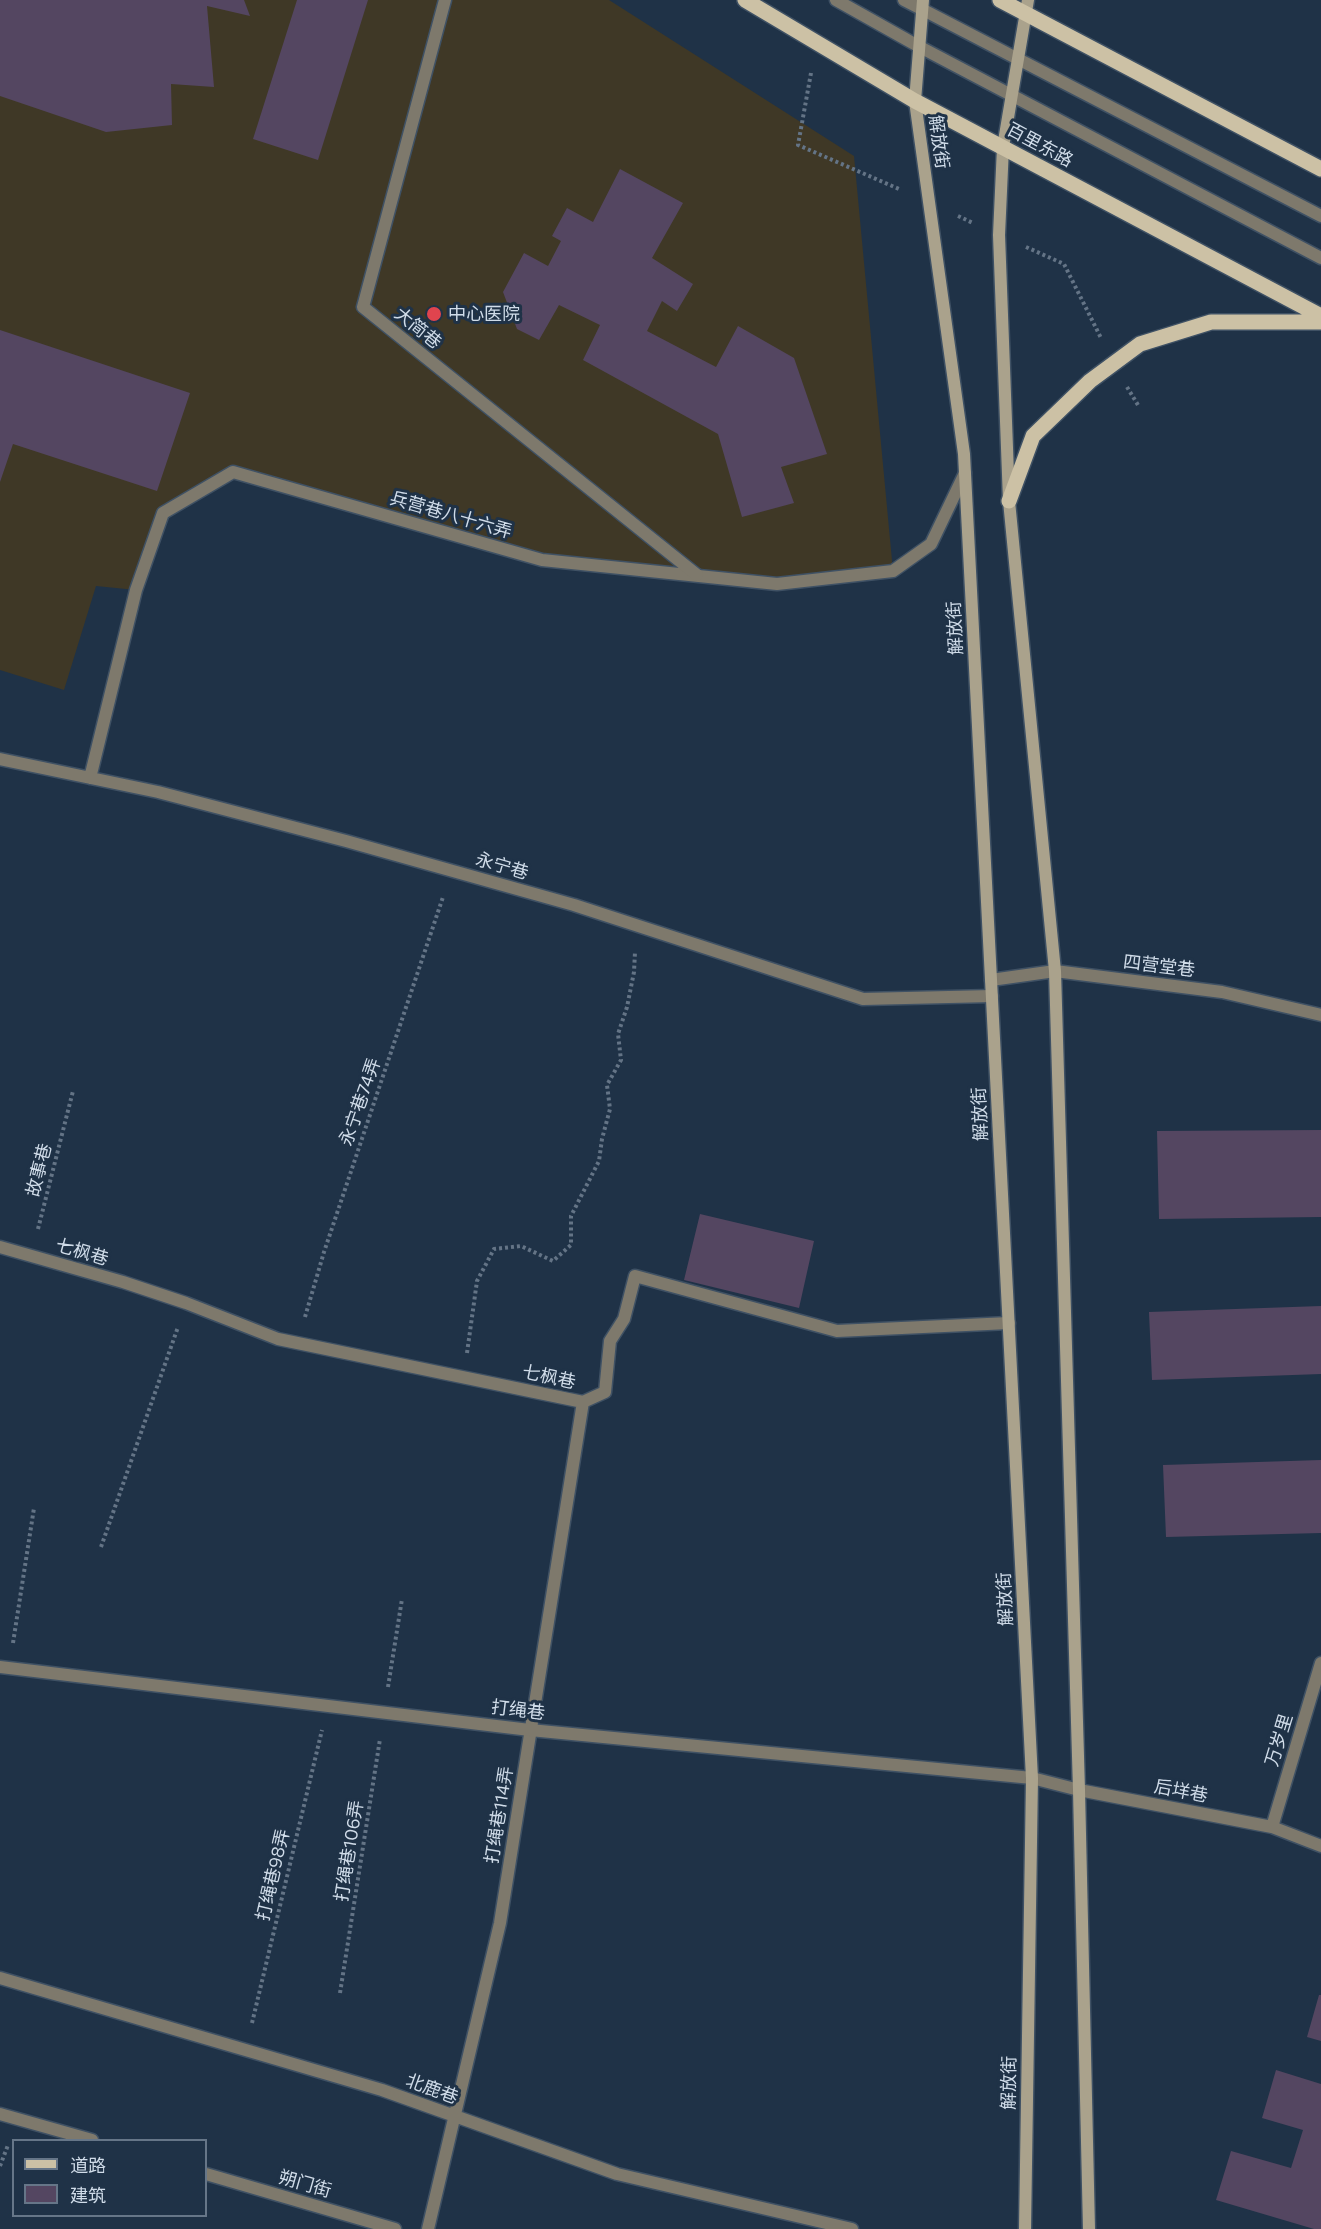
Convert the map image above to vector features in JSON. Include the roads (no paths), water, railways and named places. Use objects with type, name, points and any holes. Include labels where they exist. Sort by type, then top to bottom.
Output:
[{"type":"main road","name":"百里东路","points":[[745,0],[915,101],[1321,316]]},
{"type":"main road","points":[[1000,0],[1027,7],[1321,169]]},
{"type":"main road","name":"解放街","points":[[922,5],[915,101],[965,473],[1032,1778],[1025,2229]]},
{"type":"main road","points":[[1027,7],[1003,147],[999,235],[1009,501],[1055,971],[1079,1790],[1089,2229]]},
{"type":"main road","points":[[1009,501],[1033,436],[1090,381],[1140,344],[1211,322],[1321,322]]},
{"type":"street","name":"大简巷","points":[[444,0],[363,307],[697,575]]},
{"type":"street","points":[[836,0],[918,46],[1321,258]]},
{"type":"street","points":[[904,0],[922,5],[1018,60],[1321,216]]},
{"type":"street","name":"兵营巷八十六弄","points":[[90,778],[136,590],[163,513],[233,472],[542,560],[777,584],[893,571],[931,544],[965,473]]},
{"type":"street","points":[[0,772],[2,759]]},
{"type":"street","name":"永宁巷","points":[[2,759],[158,792],[452,870],[574,905],[863,999],[992,996]]},
{"type":"street","name":"四营堂巷","points":[[991,980],[1055,971],[1222,992],[1321,1015]]},
{"type":"street","name":"七枫巷","points":[[0,1247],[123,1282],[186,1303],[278,1339],[583,1402],[605,1392],[610,1341],[624,1319],[635,1276],[837,1331],[1009,1323]]},
{"type":"street","name":"打绳巷114弄","points":[[428,2229],[500,1923],[583,1402]]},
{"type":"street","name":"万岁里","points":[[1272,1827],[1321,1663]]},
{"type":"street","name":"打绳巷","points":[[5,1667],[530,1730],[1032,1778]]},
{"type":"street","name":"后垟巷","points":[[1032,1778],[1079,1790],[1272,1827],[1321,1846]]},
{"type":"street","name":"北鹿巷","points":[[0,1978],[382,2090],[617,2174],[852,2229]]},
{"type":"street","points":[[0,2114],[88,2139]]},
{"type":"street","name":"朔门街","points":[[207,2174],[394,2229]]},
{"type":"place","name":"中心医院","points":[[434,314]]}]
